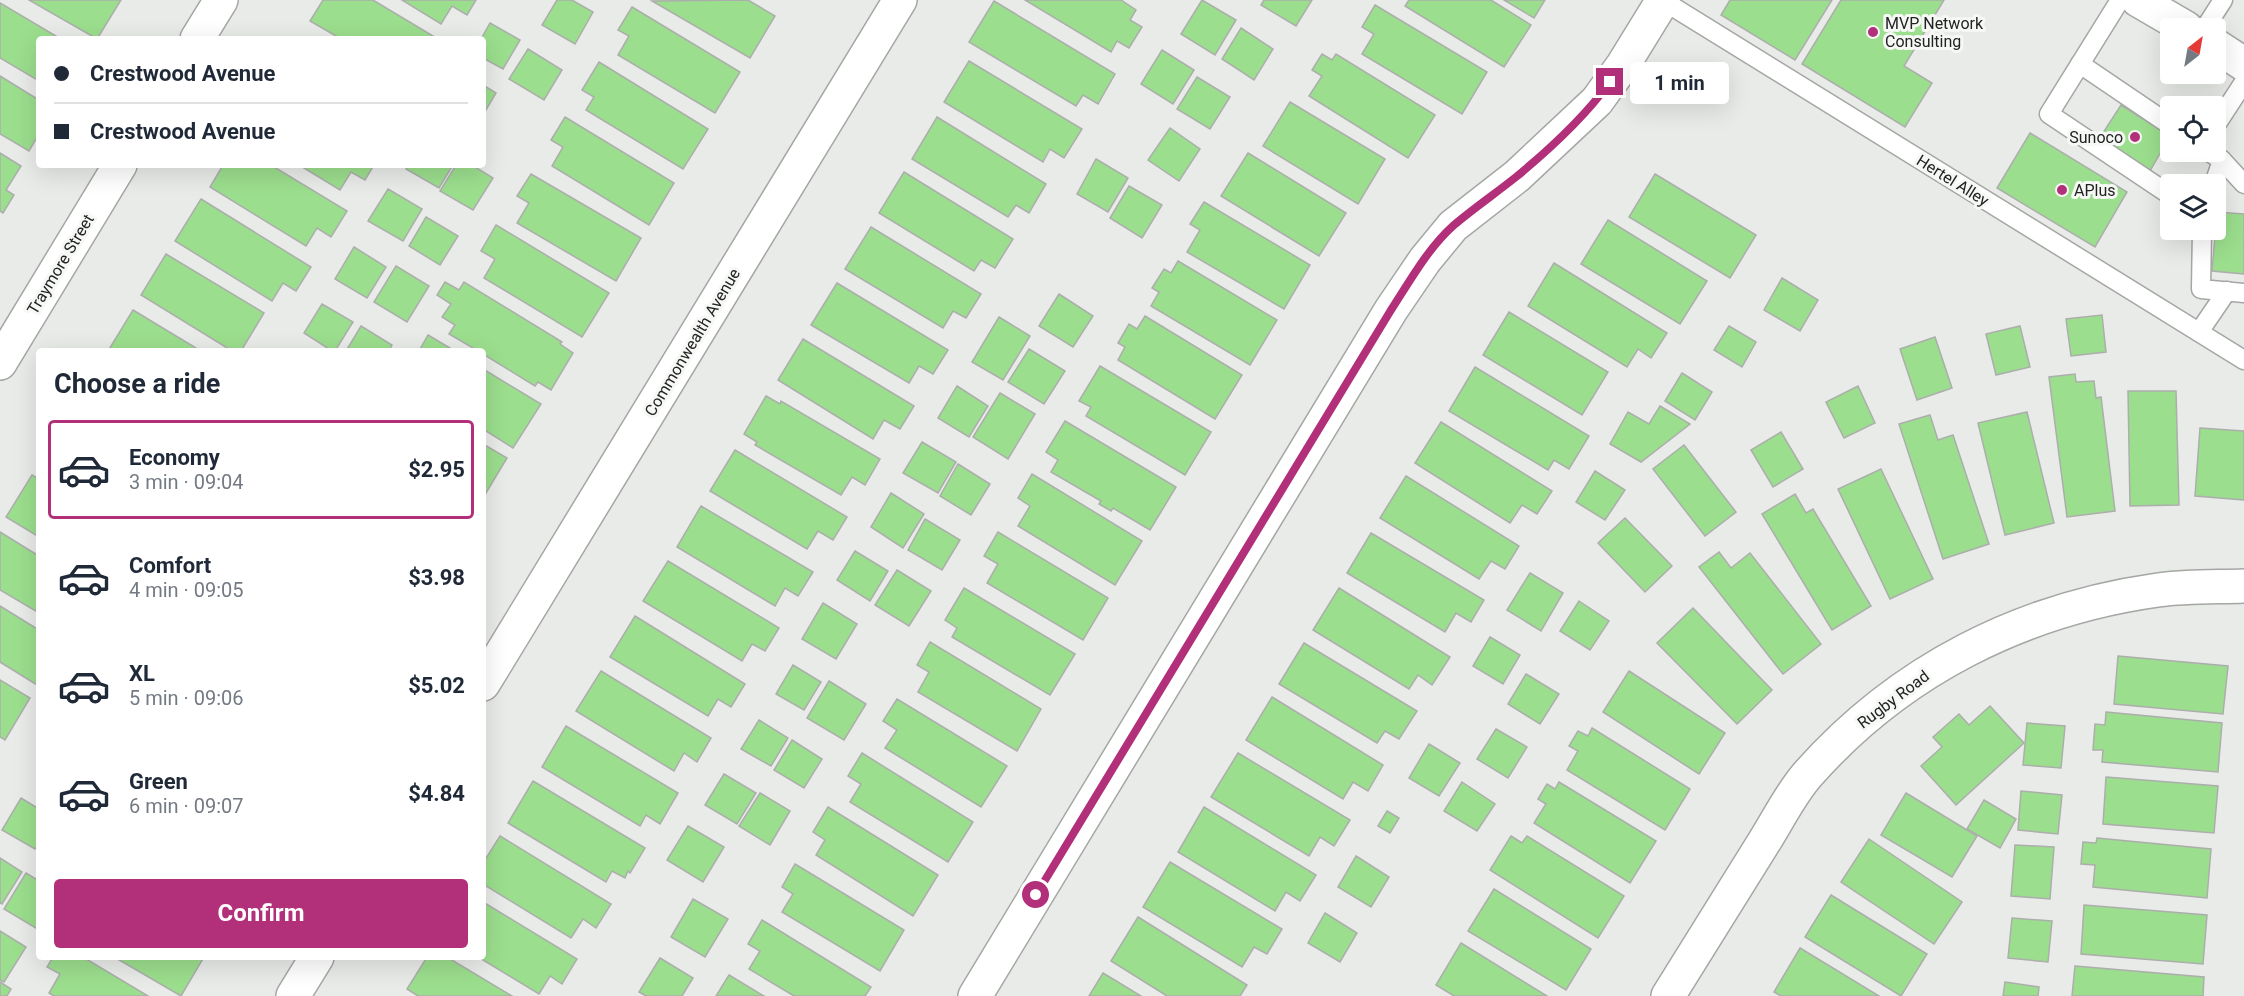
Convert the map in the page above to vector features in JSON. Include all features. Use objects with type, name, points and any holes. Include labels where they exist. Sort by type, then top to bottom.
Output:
[{"type":"street","points":[[199,36],[221,0]]},
{"type":"street","name":"Commonwealth Avenue","points":[[486,679],[900,0]]},
{"type":"street","points":[[975,996],[1391,310],[1419,268],[1453,226],[1517,176],[1597,100],[1623,64],[1663,0]]},
{"type":"street","points":[[2138,0],[2169,18]]},
{"type":"street","points":[[2226,52],[2244,64]]},
{"type":"street","name":"Traymore Street","points":[[0,363],[118,168]]},
{"type":"street","name":"Rugby Road","points":[[1668,996],[1807,775],[1854,728],[1902,688],[1960,652],[2020,624],[2082,604],[2160,590],[2244,586]]},
{"type":"street","points":[[293,996],[315,960]]},
{"type":"lane","name":"Hertel Alley","points":[[1663,0],[2244,360]]},
{"type":"lane","points":[[2120,0],[2049,114],[2160,188]]},
{"type":"lane","points":[[2211,18],[2223,0]]},
{"type":"lane","points":[[2080,64],[2160,118]]},
{"type":"lane","points":[[2226,110],[2244,82]]},
{"type":"lane","points":[[2222,162],[2244,184]]},
{"type":"lane","points":[[2202,240],[2201,289],[2236,292]]},
{"type":"lane","points":[[2199,332],[2236,292]]},
{"type":"building","points":[[29,0],[121,0],[99,36],[92,36]]},
{"type":"building","points":[[323,0],[373,0],[433,36],[336,36],[310,21]]},
{"type":"building","points":[[402,0],[476,0],[467,15],[452,6],[441,24]]},
{"type":"building","points":[[557,0],[572,0],[593,12],[575,44],[542,25]]},
{"type":"building","points":[[748,0],[775,16],[750,58],[652,1]]},
{"type":"building","points":[[1025,0],[1121,0],[1136,10],[1130,20],[1142,27],[1129,48],[1117,41],[1111,52]]},
{"type":"building","points":[[1202,0],[1236,20],[1215,55],[1181,34]]},
{"type":"building","points":[[1264,0],[1312,0],[1296,26],[1261,5]]},
{"type":"building","points":[[1409,0],[1491,0],[1531,25],[1504,67],[1405,6]]},
{"type":"building","points":[[1504,0],[1545,0],[1534,18]]},
{"type":"building","points":[[1730,0],[1832,0],[1795,60],[1721,15]]},
{"type":"building","name":"MVP Network Consulting","points":[[1841,0],[1944,0],[1904,66],[1932,83],[1905,127],[1802,64]]},
{"type":"building","points":[[994,1],[1115,74],[1098,104],[1083,95],[1076,106],[969,42]]},
{"type":"building","points":[[0,3],[56,36],[36,36],[36,79],[0,58]]},
{"type":"building","points":[[1375,5],[1487,72],[1462,114],[1362,54],[1374,34],[1362,27]]},
{"type":"building","points":[[632,7],[740,72],[715,113],[618,55],[629,36],[618,30]]},
{"type":"building","points":[[490,23],[520,40],[503,69],[486,60],[486,36],[483,36]]},
{"type":"building","points":[[1241,28],[1273,49],[1254,80],[1222,59]]},
{"type":"building","points":[[528,49],[562,70],[544,100],[509,79]]},
{"type":"building","points":[[1162,50],[1194,70],[1173,104],[1141,84]]},
{"type":"building","points":[[1322,54],[1332,60],[1336,54],[1435,115],[1408,158],[1309,96],[1322,76],[1312,70]]},
{"type":"building","points":[[969,61],[1082,129],[1064,158],[1050,149],[1043,162],[944,102]]},
{"type":"building","points":[[599,62],[708,129],[683,169],[586,110],[594,97],[582,90]]},
{"type":"building","points":[[0,76],[36,98],[36,139],[29,151],[0,134]]},
{"type":"building","points":[[1197,77],[1230,97],[1210,129],[1177,109]]},
{"type":"building","points":[[486,87],[496,93],[486,110]]},
{"type":"building","points":[[1290,102],[1385,159],[1358,204],[1263,146]]},
{"type":"building","name":"Sunoco","points":[[2121,105],[2160,130],[2160,154],[2150,171],[2099,139]]},
{"type":"building","points":[[565,117],[674,183],[649,225],[552,166],[563,147],[551,140]]},
{"type":"building","points":[[937,117],[1046,184],[1029,213],[1016,205],[1008,217],[912,159]]},
{"type":"building","points":[[1170,128],[1200,149],[1179,181],[1148,160]]},
{"type":"building","name":"APlus","points":[[2030,133],[2127,192],[2095,247],[1997,188]]},
{"type":"building","points":[[0,153],[21,166],[6,190],[14,195],[3,213],[0,211]]},
{"type":"building","points":[[1248,153],[1346,213],[1319,256],[1221,196]]},
{"type":"building","points":[[1096,159],[1128,178],[1108,212],[1077,194]]},
{"type":"building","points":[[221,168],[276,168],[347,211],[331,237],[317,228],[306,246],[210,187]]},
{"type":"building","points":[[304,168],[372,168],[365,180],[351,172],[340,190]]},
{"type":"building","points":[[407,168],[451,168],[439,188]]},
{"type":"building","points":[[454,168],[477,168],[493,178],[473,210],[440,191]]},
{"type":"building","points":[[904,172],[1013,239],[995,268],[981,260],[974,271],[879,213]]},
{"type":"building","points":[[531,174],[641,238],[616,281],[517,223],[529,203],[517,196]]},
{"type":"building","points":[[1655,174],[1756,235],[1730,278],[1629,217]]},
{"type":"building","points":[[1129,186],[1162,205],[1142,238],[1110,218]]},
{"type":"building","points":[[388,189],[422,209],[403,241],[368,221]]},
{"type":"building","points":[[201,199],[311,267],[296,291],[283,283],[272,301],[175,241]]},
{"type":"building","points":[[1204,202],[1310,265],[1284,309],[1187,252],[1200,230],[1190,224]]},
{"type":"building","points":[[2226,213],[2244,214],[2244,274],[2212,271],[2215,240],[2226,240]]},
{"type":"building","points":[[426,217],[458,236],[440,265],[409,246]]},
{"type":"building","points":[[1608,220],[1707,281],[1680,324],[1581,264]]},
{"type":"building","points":[[496,225],[609,293],[582,337],[484,278],[495,259],[481,251]]},
{"type":"building","points":[[871,227],[981,294],[966,318],[953,311],[943,328],[845,269]]},
{"type":"building","points":[[354,247],[386,267],[367,298],[335,279]]},
{"type":"building","points":[[166,254],[264,313],[243,348],[227,348],[141,295]]},
{"type":"building","points":[[1178,261],[1277,320],[1250,365],[1151,306],[1159,292],[1152,288],[1164,269],[1171,273]]},
{"type":"building","points":[[1554,263],[1667,333],[1651,358],[1638,349],[1627,367],[1528,306]]},
{"type":"building","points":[[396,266],[429,286],[407,322],[374,302]]},
{"type":"building","points":[[1782,278],[1818,300],[1800,331],[1764,310]]},
{"type":"building","points":[[445,282],[459,290],[464,282],[562,342],[560,344],[573,353],[551,390],[538,382],[535,386],[486,356],[486,348],[473,348],[449,334],[455,325],[442,317],[451,304],[437,295]]},
{"type":"building","points":[[837,283],[948,350],[933,374],[919,366],[909,383],[811,325]]},
{"type":"building","points":[[1059,294],[1093,316],[1073,347],[1039,326]]},
{"type":"building","points":[[322,304],[353,322],[337,348],[327,348],[304,333]]},
{"type":"building","points":[[133,310],[196,348],[110,348]]},
{"type":"building","points":[[1509,312],[1608,372],[1582,415],[1483,355]]},
{"type":"building","points":[[2102,315],[2106,352],[2071,356],[2066,319]]},
{"type":"building","points":[[1145,316],[1242,375],[1215,419],[1118,360],[1125,347],[1118,343],[1129,324],[1137,329]]},
{"type":"building","points":[[999,317],[1030,336],[1003,380],[972,362]]},
{"type":"building","points":[[361,326],[392,345],[390,348],[348,348]]},
{"type":"building","points":[[1729,326],[1756,342],[1742,367],[1714,350]]},
{"type":"building","points":[[2020,326],[2030,367],[1996,375],[1986,334]]},
{"type":"building","points":[[428,335],[450,348],[421,348]]},
{"type":"building","points":[[1935,337],[1952,388],[1917,400],[1900,349]]},
{"type":"building","points":[[803,339],[914,406],[900,429],[884,420],[873,439],[778,380]]},
{"type":"building","points":[[1029,349],[1065,371],[1044,404],[1008,382]]},
{"type":"building","points":[[1100,366],[1211,432],[1185,475],[1086,416],[1091,407],[1079,401]]},
{"type":"building","points":[[1475,367],[1589,436],[1569,469],[1554,460],[1548,470],[1449,411]]},
{"type":"building","points":[[486,371],[541,404],[513,448],[486,431]]},
{"type":"building","points":[[1682,373],[1712,392],[1695,420],[1665,401]]},
{"type":"building","points":[[2075,374],[2076,382],[2094,381],[2096,398],[2101,397],[2115,511],[2067,517],[2049,377]]},
{"type":"building","points":[[957,386],[988,406],[969,437],[938,418]]},
{"type":"building","points":[[1858,386],[1875,423],[1844,438],[1826,402]]},
{"type":"building","points":[[2128,391],[2176,391],[2179,505],[2130,506]]},
{"type":"building","points":[[1000,393],[1035,414],[1008,459],[973,437]]},
{"type":"building","points":[[766,396],[780,404],[781,401],[880,459],[865,485],[852,477],[841,495],[755,445],[757,442],[744,434]]},
{"type":"building","points":[[1660,406],[1690,424],[1641,462],[1610,444],[1628,412],[1649,424]]},
{"type":"building","points":[[2027,412],[2054,523],[2005,535],[1978,423]]},
{"type":"building","points":[[1930,415],[1938,440],[1953,435],[1989,544],[1943,559],[1899,424]]},
{"type":"building","points":[[1065,421],[1176,487],[1150,530],[1113,508],[1111,511],[1099,504],[1101,501],[1051,472],[1058,460],[1046,452]]},
{"type":"building","points":[[1441,422],[1552,491],[1537,514],[1522,505],[1510,523],[1415,463]]},
{"type":"building","points":[[2200,428],[2244,431],[2244,500],[2195,496]]},
{"type":"building","points":[[1781,432],[1803,469],[1773,487],[1751,450]]},
{"type":"building","points":[[922,442],[956,462],[938,493],[903,473]]},
{"type":"building","points":[[1684,445],[1736,512],[1705,536],[1653,469]]},
{"type":"building","points":[[486,446],[507,458],[486,493]]},
{"type":"building","points":[[735,450],[847,517],[833,540],[818,531],[807,549],[710,491]]},
{"type":"building","points":[[958,464],[990,484],[971,515],[940,496]]},
{"type":"building","points":[[1881,469],[1933,579],[1890,599],[1838,489]]},
{"type":"building","points":[[1595,471],[1625,490],[1605,520],[1576,502]]},
{"type":"building","points":[[1032,474],[1142,541],[1115,585],[1018,526],[1030,506],[1018,498]]},
{"type":"building","points":[[32,475],[36,477],[36,535],[6,517]]},
{"type":"building","points":[[1406,476],[1519,546],[1505,569],[1491,561],[1479,579],[1380,518]]},
{"type":"building","points":[[891,493],[924,514],[903,548],[871,527]]},
{"type":"building","points":[[1795,494],[1806,513],[1813,509],[1871,606],[1832,630],[1762,514]]},
{"type":"building","points":[[701,506],[813,572],[798,596],[785,588],[775,606],[677,547]]},
{"type":"building","points":[[1625,518],[1672,566],[1645,592],[1598,543]]},
{"type":"building","points":[[925,519],[960,540],[942,570],[908,550]]},
{"type":"building","points":[[0,532],[36,554],[36,611],[0,590]]},
{"type":"building","points":[[998,532],[1108,598],[1083,640],[987,583],[998,564],[984,556]]},
{"type":"building","points":[[1371,533],[1484,600],[1471,622],[1456,613],[1445,632],[1347,573]]},
{"type":"building","points":[[855,551],[888,571],[870,601],[837,580]]},
{"type":"building","points":[[1719,552],[1731,568],[1750,553],[1821,644],[1783,674],[1699,567]]},
{"type":"building","points":[[668,561],[779,628],[765,651],[752,644],[742,661],[643,601]]},
{"type":"building","points":[[897,570],[931,591],[909,626],[875,605]]},
{"type":"building","points":[[1530,573],[1563,593],[1541,631],[1507,610]]},
{"type":"building","points":[[964,588],[1075,654],[1050,695],[952,637],[957,628],[945,620]]},
{"type":"building","points":[[1339,588],[1450,657],[1432,685],[1418,675],[1409,689],[1313,630]]},
{"type":"building","points":[[1579,601],[1609,621],[1590,650],[1560,631]]},
{"type":"building","points":[[823,603],[857,624],[836,659],[802,639]]},
{"type":"building","points":[[0,606],[36,628],[36,684],[0,662]]},
{"type":"building","points":[[1693,608],[1772,690],[1737,724],[1657,643]]},
{"type":"building","points":[[635,616],[745,684],[731,707],[718,699],[708,716],[610,657]]},
{"type":"building","points":[[1490,637],[1520,655],[1503,684],[1473,666]]},
{"type":"building","points":[[930,642],[1041,709],[1017,751],[918,692],[929,672],[917,665]]},
{"type":"building","points":[[1304,643],[1417,711],[1399,739],[1385,731],[1377,743],[1279,684]]},
{"type":"building","points":[[2118,656],[2228,666],[2223,714],[2114,704]]},
{"type":"building","points":[[793,665],[821,682],[804,710],[776,694]]},
{"type":"building","points":[[601,671],[711,738],[697,762],[684,753],[674,771],[576,711]]},
{"type":"building","points":[[1629,671],[1725,733],[1699,774],[1603,712]]},
{"type":"building","points":[[1526,674],[1559,694],[1540,724],[1508,704]]},
{"type":"building","points":[[0,680],[30,698],[5,740],[0,737]]},
{"type":"building","points":[[829,681],[866,704],[844,740],[807,718]]},
{"type":"building","points":[[1272,697],[1383,765],[1368,791],[1353,782],[1343,799],[1246,740]]},
{"type":"building","points":[[897,699],[1007,766],[981,807],[885,748],[897,730],[883,721]]},
{"type":"building","points":[[1990,706],[2024,743],[1956,805],[1921,766],[1942,747],[1933,737],[1959,714],[1969,725]]},
{"type":"building","points":[[2106,712],[2222,723],[2218,772],[2102,762],[2103,750],[2093,750],[2095,724],[2105,725]]},
{"type":"building","points":[[759,720],[788,738],[771,766],[741,749]]},
{"type":"building","points":[[2027,723],[2065,726],[2061,768],[2023,765]]},
{"type":"building","points":[[566,726],[678,793],[660,824],[646,815],[640,826],[542,767]]},
{"type":"building","points":[[1592,728],[1690,789],[1665,830],[1567,770],[1578,751],[1569,746],[1578,731],[1588,736]]},
{"type":"building","points":[[1496,729],[1527,747],[1508,778],[1477,759]]},
{"type":"building","points":[[792,740],[822,759],[804,788],[774,770]]},
{"type":"building","points":[[1429,744],[1460,763],[1439,796],[1409,778]]},
{"type":"building","points":[[862,753],[973,822],[948,862],[850,802],[861,784],[848,776]]},
{"type":"building","points":[[1238,753],[1350,820],[1334,846],[1320,837],[1309,856],[1211,797]]},
{"type":"building","points":[[724,774],[756,793],[737,824],[705,805]]},
{"type":"building","points":[[2106,777],[2218,786],[2214,833],[2103,824]]},
{"type":"building","points":[[533,781],[645,848],[625,878],[612,871],[606,882],[508,823]]},
{"type":"building","points":[[1462,782],[1495,804],[1477,831],[1444,811]]},
{"type":"building","points":[[1559,782],[1656,841],[1630,883],[1534,823],[1546,804],[1538,799],[1547,784],[1555,789]]},
{"type":"building","points":[[2021,791],[2062,795],[2058,834],[2018,830]]},
{"type":"building","points":[[760,793],[790,811],[770,845],[739,826]]},
{"type":"building","points":[[1906,793],[1977,836],[1952,877],[1881,835]]},
{"type":"building","points":[[21,798],[36,807],[35,849],[2,830]]},
{"type":"building","points":[[1984,800],[2016,819],[2000,848],[1967,829]]},
{"type":"building","points":[[828,807],[938,875],[913,916],[816,855],[825,840],[813,832]]},
{"type":"building","points":[[1204,807],[1316,875],[1300,901],[1286,892],[1275,911],[1178,852]]},
{"type":"building","points":[[1387,811],[1399,818],[1390,833],[1378,826]]},
{"type":"building","points":[[688,826],[724,847],[703,882],[667,860]]},
{"type":"building","points":[[500,836],[611,904],[596,928],[583,919],[571,938],[486,886],[486,858]]},
{"type":"building","points":[[1511,836],[1522,843],[1527,836],[1624,896],[1598,938],[1490,870]]},
{"type":"building","points":[[2097,838],[2211,849],[2207,898],[2093,887],[2095,865],[2081,864],[2083,842],[2096,843]]},
{"type":"building","points":[[1869,839],[1962,902],[1934,944],[1841,882]]},
{"type":"building","points":[[2015,845],[2054,847],[2050,899],[2011,896]]},
{"type":"building","points":[[1356,856],[1389,877],[1371,907],[1338,887]]},
{"type":"building","points":[[0,858],[22,872],[2,904],[0,903]]},
{"type":"building","points":[[1170,862],[1282,929],[1267,954],[1254,947],[1242,967],[1143,907]]},
{"type":"building","points":[[795,864],[904,930],[880,971],[782,912],[793,894],[782,887]]},
{"type":"building","points":[[26,873],[36,879],[36,928],[4,909]]},
{"type":"building","points":[[1494,889],[1591,949],[1566,990],[1468,931]]},
{"type":"building","points":[[1831,895],[1927,954],[1901,996],[1805,937]]},
{"type":"building","points":[[693,899],[728,919],[705,957],[671,937]]},
{"type":"building","points":[[486,904],[577,959],[562,984],[550,976],[539,994],[483,960],[486,960]]},
{"type":"building","points":[[2084,905],[2207,915],[2203,964],[2081,954]]},
{"type":"building","points":[[1325,913],[1357,933],[1340,962],[1308,943]]},
{"type":"building","points":[[1138,917],[1247,985],[1240,996],[1167,996],[1111,961]]},
{"type":"building","points":[[2012,918],[2052,921],[2048,962],[2008,958]]},
{"type":"building","points":[[762,920],[871,987],[865,996],[794,996],[749,969],[760,951],[748,944]]},
{"type":"building","points":[[0,931],[26,947],[4,982],[0,980]]},
{"type":"building","points":[[1461,943],[1547,996],[1454,996],[1436,985]]},
{"type":"building","points":[[1800,948],[1879,996],[1781,996],[1774,992]]},
{"type":"building","points":[[660,958],[693,978],[682,996],[646,996],[639,992]]},
{"type":"building","points":[[51,960],[88,960],[148,996],[54,996],[49,993],[60,974],[47,967]]},
{"type":"building","points":[[119,960],[202,960],[181,996]]},
{"type":"building","points":[[425,960],[452,960],[512,996],[418,996],[407,989]]},
{"type":"building","points":[[2075,966],[2204,977],[2203,996],[2072,996]]},
{"type":"building","points":[[1103,973],[1141,996],[1089,996]]},
{"type":"building","points":[[729,975],[764,996],[716,996]]},
{"type":"building","points":[[0,982],[11,989],[7,996],[0,996]]},
{"type":"building","points":[[2005,982],[2039,987],[2038,996],[2003,996]]},
{"type":"place","name":"MVP Network Consulting","points":[[1873,32]]},
{"type":"place","name":"Sunoco","points":[[2135,137]]},
{"type":"place","name":"APlus","points":[[2062,190]]},
{"type":"route","points":[[1036,895],[1391,310],[1425,260],[1453,226],[1517,176],[1575,123],[1610,82]]}]
